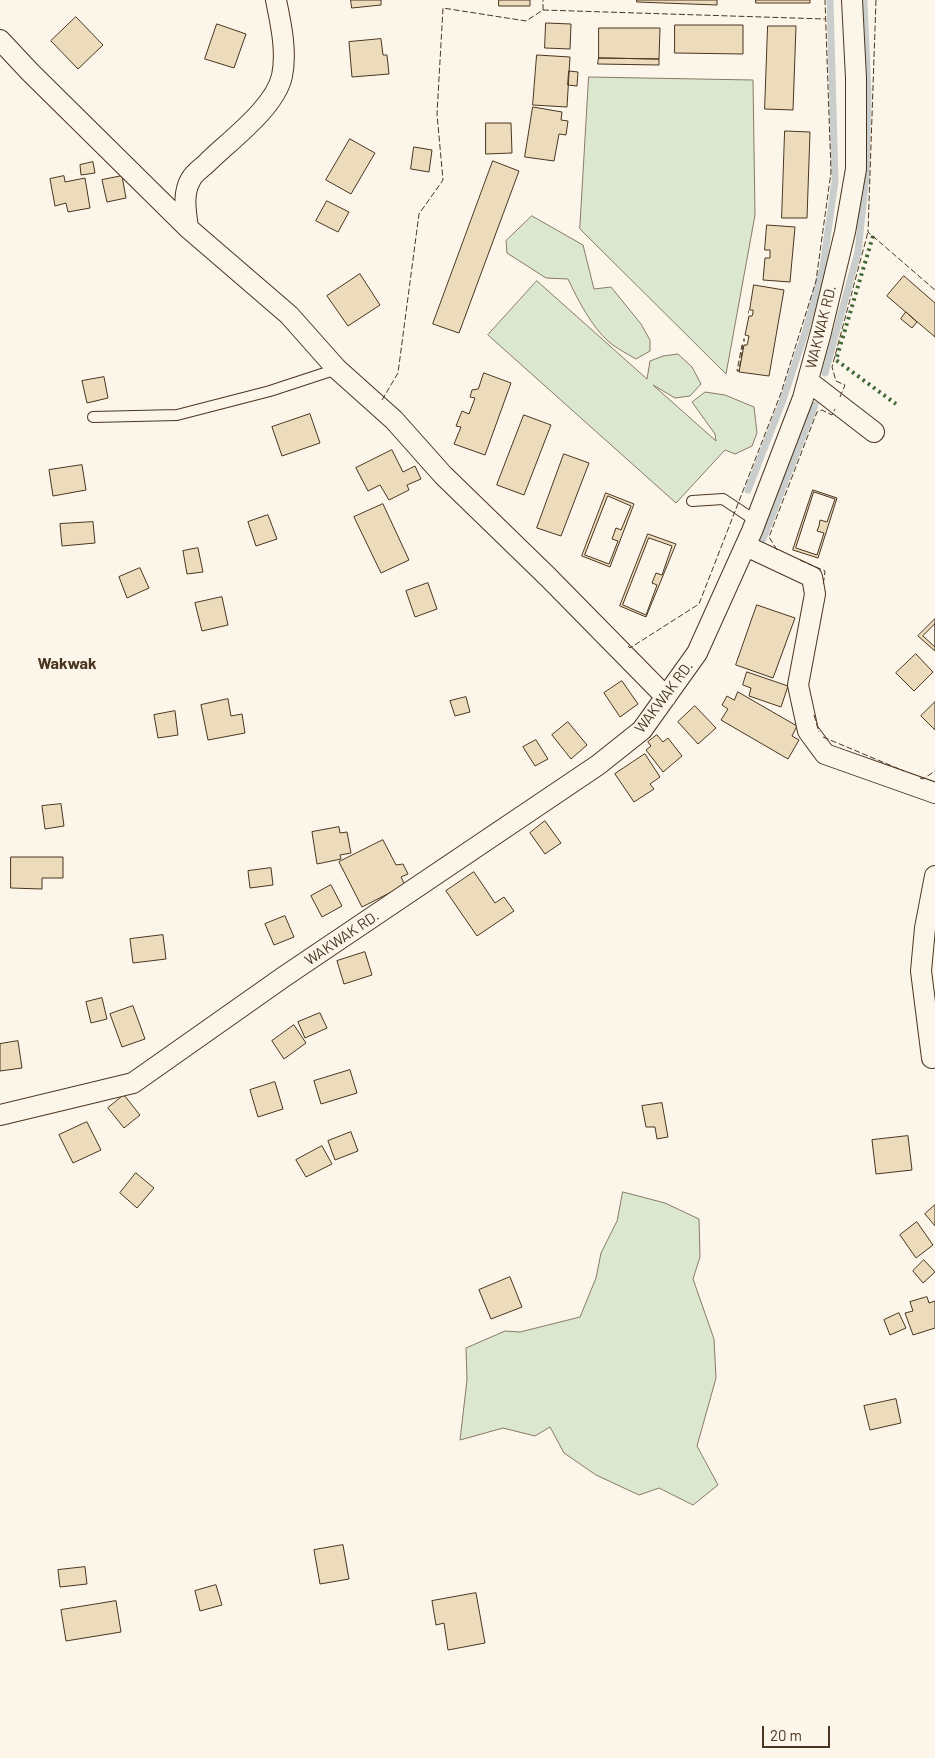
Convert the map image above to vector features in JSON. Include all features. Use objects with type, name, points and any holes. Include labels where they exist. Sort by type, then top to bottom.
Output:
[{"type":"street","points":[[188,228],[185,196],[191,179],[245,130],[273,96],[282,77],[283,49],[276,0]]},
{"type":"street","name":"WAKWAK RD.","points":[[0,1115],[133,1083],[286,976],[598,765],[642,730],[697,653],[746,546],[808,381],[845,232],[856,168],[856,78],[852,0]]},
{"type":"street","points":[[0,40],[188,228],[289,315],[337,369],[394,420],[443,475],[548,577],[666,697]]},
{"type":"street","points":[[808,381],[874,432]]},
{"type":"street","points":[[746,546],[812,577],[815,594],[798,685],[808,731],[825,754],[935,792]]},
{"type":"street","points":[[932,1058],[921,971],[925,928],[935,876]]},
{"type":"lane","points":[[93,417],[177,415],[270,392],[337,369]]},
{"type":"lane","points":[[692,501],[723,499],[756,521]]},
{"type":"green space","points":[[589,77],[753,80],[755,215],[726,374],[580,229]]},
{"type":"green space","points":[[532,216],[583,245],[594,289],[611,287],[641,324],[650,340],[650,351],[636,359],[615,347],[602,336],[591,321],[568,279],[546,278],[507,253],[506,241]]},
{"type":"green space","points":[[537,281],[647,379],[650,361],[663,356],[678,354],[692,367],[701,384],[690,396],[675,398],[653,385],[716,441],[715,434],[692,402],[705,392],[725,395],[754,407],[757,433],[752,446],[735,454],[725,450],[676,503],[488,335]]},
{"type":"green space","points":[[623,1192],[665,1203],[699,1219],[700,1257],[693,1279],[714,1339],[716,1378],[697,1446],[718,1485],[693,1505],[659,1488],[639,1495],[596,1475],[564,1453],[550,1427],[535,1436],[503,1428],[460,1440],[467,1380],[466,1348],[505,1331],[520,1332],[580,1317],[596,1278],[601,1253],[617,1221]]},
{"type":"building","points":[[351,0],[381,0],[381,5],[352,8]]},
{"type":"building","points":[[499,0],[530,0],[530,6],[499,6]]},
{"type":"building","points":[[637,0],[717,0],[717,5],[637,2]]},
{"type":"building","points":[[756,0],[810,0],[810,3],[756,3]]},
{"type":"building","points":[[76,17],[103,45],[78,69],[51,41]]},
{"type":"building","points":[[546,23],[571,24],[570,49],[545,48]]},
{"type":"building","points":[[217,24],[246,34],[234,68],[205,59]]},
{"type":"building","points":[[675,25],[743,25],[743,54],[675,53]]},
{"type":"building","points":[[768,26],[796,26],[793,110],[765,109]]},
{"type":"building","points":[[599,28],[660,28],[659,59],[599,58]]},
{"type":"building","points":[[381,39],[383,55],[387,55],[389,74],[352,77],[349,42]]},
{"type":"building","points":[[537,55],[570,57],[567,107],[533,105]]},
{"type":"building","points":[[599,58],[659,59],[659,65],[598,64]]},
{"type":"building","points":[[569,71],[578,72],[577,86],[568,85]]},
{"type":"building","points":[[533,107],[562,112],[561,120],[568,121],[566,135],[559,134],[554,161],[525,157]]},
{"type":"building","points":[[486,123],[511,123],[512,153],[486,154]]},
{"type":"building","points":[[785,131],[810,132],[807,218],[782,218]]},
{"type":"building","points":[[350,139],[375,153],[351,194],[326,180]]},
{"type":"building","points":[[414,147],[432,150],[429,172],[411,169]]},
{"type":"building","points":[[493,161],[519,171],[459,333],[433,324]]},
{"type":"building","points":[[93,162],[95,173],[81,175],[80,165]]},
{"type":"building","points":[[64,176],[65,182],[85,178],[90,208],[68,212],[66,203],[55,206],[50,179]]},
{"type":"building","points":[[122,176],[126,198],[107,202],[102,180]]},
{"type":"building","points":[[327,201],[349,212],[338,232],[316,221]]},
{"type":"building","points":[[767,225],[795,227],[790,282],[763,280],[765,258],[770,258],[770,250],[765,250]]},
{"type":"building","points":[[360,274],[380,305],[348,326],[327,296]]},
{"type":"building","points":[[904,276],[935,303],[935,337],[887,296]]},
{"type":"building","points":[[754,285],[784,290],[769,376],[739,372],[744,345],[747,345],[749,336],[745,335],[749,316],[752,316],[753,313],[753,310],[750,310]]},
{"type":"building","points":[[906,312],[917,322],[912,328],[901,319]]},
{"type":"building","points":[[484,373],[511,383],[485,455],[454,444],[461,427],[456,426],[462,411],[469,414],[475,398],[470,397],[472,390],[478,389]]},
{"type":"building","points":[[104,377],[108,398],[87,403],[82,381]]},
{"type":"building","points":[[310,414],[320,443],[282,456],[272,427]]},
{"type":"building","points":[[524,415],[551,425],[524,495],[497,485]]},
{"type":"building","points":[[392,450],[403,472],[415,466],[421,479],[407,485],[409,490],[389,500],[380,485],[368,491],[356,468]]},
{"type":"building","points":[[564,454],[589,463],[561,536],[537,528]]},
{"type":"building","points":[[82,465],[86,490],[53,496],[49,470]]},
{"type":"building","points":[[813,490],[837,498],[818,558],[793,550]]},
{"type":"building","points":[[814,492],[835,499],[827,522],[820,520],[817,531],[824,533],[817,555],[796,548]]},
{"type":"building","points":[[606,493],[634,504],[610,567],[582,556]]},
{"type":"building","points":[[608,496],[631,506],[621,530],[616,528],[612,539],[618,541],[609,564],[585,555]]},
{"type":"building","points":[[383,504],[409,560],[381,573],[354,517]]},
{"type":"building","points":[[268,515],[277,539],[256,546],[248,522]]},
{"type":"building","points":[[93,522],[95,543],[62,546],[60,524]]},
{"type":"building","points":[[648,534],[676,544],[646,617],[620,606]]},
{"type":"building","points":[[649,538],[672,546],[662,575],[656,573],[652,583],[657,585],[646,615],[623,605]]},
{"type":"building","points":[[198,548],[203,572],[187,574],[183,551]]},
{"type":"building","points":[[140,568],[149,588],[127,598],[119,577]]},
{"type":"building","points":[[428,583],[437,609],[415,617],[406,591]]},
{"type":"building","points":[[222,597],[228,625],[202,631],[195,603]]},
{"type":"building","points":[[757,605],[795,618],[773,678],[736,665]]},
{"type":"building","points":[[935,619],[935,651],[918,636]]},
{"type":"building","points":[[935,624],[935,647],[923,636]]},
{"type":"building","points":[[916,654],[933,672],[914,691],[896,673]]},
{"type":"building","points":[[747,672],[788,686],[781,707],[749,696],[751,688],[743,685]]},
{"type":"building","points":[[622,681],[638,704],[620,717],[604,693]]},
{"type":"building","points":[[738,692],[797,726],[792,736],[799,740],[788,759],[721,720],[728,709],[722,705],[727,696],[734,700]]},
{"type":"building","points":[[466,697],[470,712],[455,716],[450,701]]},
{"type":"building","points":[[228,699],[231,716],[242,714],[245,733],[208,740],[201,705]]},
{"type":"building","points":[[935,702],[935,730],[921,716]]},
{"type":"building","points":[[695,706],[716,728],[698,744],[678,722]]},
{"type":"building","points":[[175,711],[178,735],[158,738],[154,715]]},
{"type":"building","points":[[568,722],[587,745],[571,759],[552,735]]},
{"type":"building","points":[[657,735],[663,742],[668,738],[682,756],[663,772],[646,750],[651,746],[648,742]]},
{"type":"building","points":[[536,740],[548,759],[535,766],[523,747]]},
{"type":"building","points":[[645,754],[660,777],[650,784],[654,789],[634,802],[615,774]]},
{"type":"building","points":[[61,804],[64,826],[45,829],[42,806]]},
{"type":"building","points":[[545,821],[561,843],[545,854],[530,833]]},
{"type":"building","points":[[339,827],[340,833],[347,832],[351,853],[340,855],[341,859],[317,864],[312,832]]},
{"type":"building","points":[[383,840],[396,865],[403,864],[408,874],[401,877],[405,885],[362,907],[339,862]]},
{"type":"building","points":[[11,857],[63,857],[63,878],[42,878],[42,889],[11,888]]},
{"type":"building","points":[[271,868],[273,885],[250,888],[248,871]]},
{"type":"building","points":[[474,872],[495,903],[504,897],[514,911],[477,936],[446,891]]},
{"type":"building","points":[[331,885],[342,906],[322,917],[311,896]]},
{"type":"building","points":[[285,916],[294,937],[274,945],[265,924]]},
{"type":"building","points":[[163,935],[166,959],[133,963],[130,939]]},
{"type":"building","points":[[365,952],[372,975],[344,984],[337,961]]},
{"type":"building","points":[[102,998],[107,1019],[91,1023],[86,1002]]},
{"type":"building","points":[[133,1006],[145,1039],[122,1047],[110,1014]]},
{"type":"building","points":[[320,1013],[327,1028],[305,1038],[298,1022]]},
{"type":"building","points":[[294,1025],[306,1043],[284,1059],[272,1041]]},
{"type":"building","points":[[18,1041],[22,1068],[0,1071],[0,1044]]},
{"type":"building","points":[[350,1070],[357,1093],[321,1104],[314,1081]]},
{"type":"building","points":[[275,1082],[283,1109],[258,1117],[250,1090]]},
{"type":"building","points":[[124,1095],[140,1115],[124,1128],[108,1108]]},
{"type":"building","points":[[662,1103],[668,1137],[657,1139],[655,1127],[646,1127],[642,1106]]},
{"type":"building","points":[[87,1122],[101,1150],[73,1163],[59,1135]]},
{"type":"building","points":[[351,1132],[358,1151],[335,1160],[328,1141]]},
{"type":"building","points":[[908,1136],[912,1170],[876,1174],[872,1140]]},
{"type":"building","points":[[322,1146],[332,1164],[306,1177],[296,1160]]},
{"type":"building","points":[[136,1173],[154,1188],[137,1208],[120,1193]]},
{"type":"building","points":[[935,1205],[935,1226],[925,1214]]},
{"type":"building","points":[[917,1222],[933,1245],[916,1258],[900,1235]]},
{"type":"building","points":[[924,1260],[935,1272],[923,1283],[913,1271]]},
{"type":"building","points":[[510,1277],[522,1307],[491,1319],[479,1290]]},
{"type":"building","points":[[927,1297],[929,1303],[935,1301],[935,1328],[913,1335],[905,1313],[913,1311],[910,1302]]},
{"type":"building","points":[[899,1313],[906,1328],[890,1335],[884,1320]]},
{"type":"building","points":[[896,1399],[901,1423],[870,1430],[864,1406]]},
{"type":"building","points":[[343,1545],[349,1579],[320,1584],[314,1550]]},
{"type":"building","points":[[85,1567],[87,1584],[60,1587],[58,1570]]},
{"type":"building","points":[[216,1585],[222,1605],[200,1611],[195,1591]]},
{"type":"building","points":[[476,1593],[485,1643],[448,1650],[444,1623],[436,1625],[432,1601]]},
{"type":"building","points":[[116,1601],[121,1632],[66,1641],[61,1610]]},
{"type":"waterway","points":[[748,490],[783,400],[806,330],[823,267],[835,181],[830,0]]},
{"type":"waterway","points":[[825,373],[858,252],[866,176],[868,96],[864,0]]},
{"type":"waterway","points":[[763,539],[815,405]]},
{"type":"hedge","points":[[873,236],[836,360],[896,404]]},
{"type":"fence","points":[[382,400],[398,373],[419,214],[443,180],[437,114],[443,8],[526,21],[543,10],[543,0]]},
{"type":"fence","points":[[628,646],[630,648],[699,604],[781,393],[816,281],[831,172],[825,0]]},
{"type":"fence","points":[[876,0],[868,232],[935,290]]},
{"type":"fence","points":[[543,10],[825,19]]},
{"type":"fence","points":[[840,397],[845,385],[836,381],[832,367],[868,232]]},
{"type":"fence","points":[[742,345],[739,371],[737,371],[742,345]]},
{"type":"fence","points":[[777,550],[769,537],[817,412],[822,410],[832,415],[835,409]]},
{"type":"fence","points":[[800,560],[825,571],[823,586]]},
{"type":"fence","points":[[814,715],[819,732]]},
{"type":"fence","points":[[823,737],[904,771]]},
{"type":"fence","points":[[920,778],[923,779],[935,771]]},
{"type":"district","name":"Wakwak","points":[[67,664]]}]
